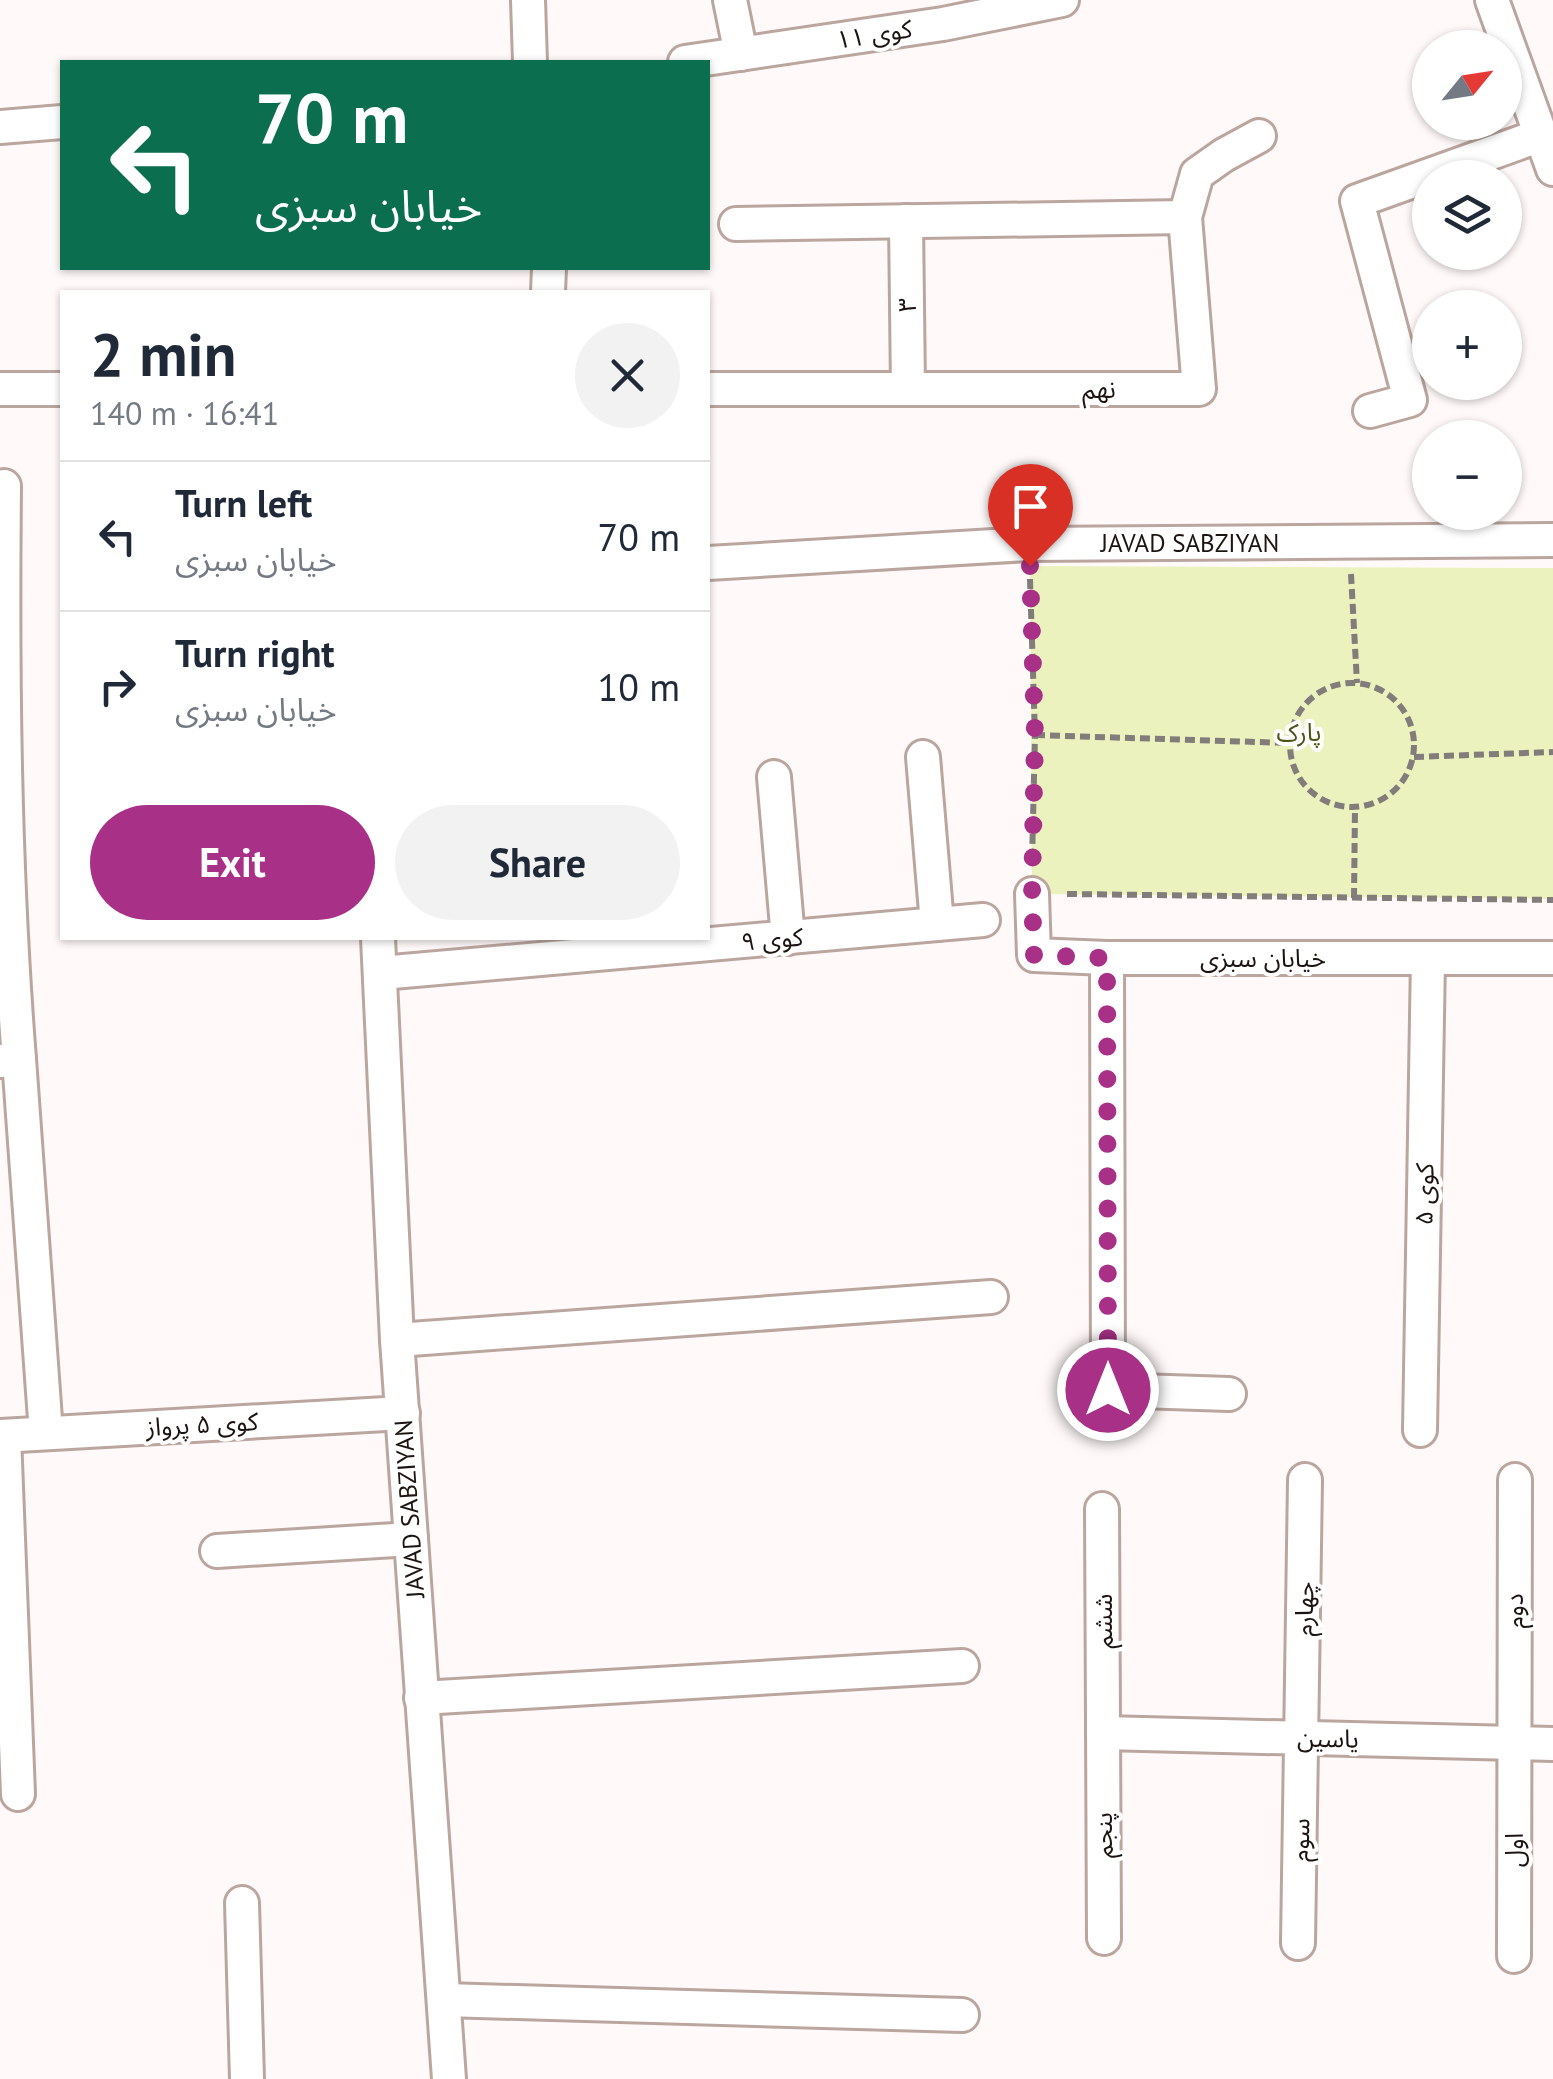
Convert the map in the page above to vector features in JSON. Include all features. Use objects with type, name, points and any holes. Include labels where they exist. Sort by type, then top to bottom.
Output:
[{"type":"street","points":[[528,0],[530,60]]},
{"type":"street","points":[[730,0],[741,54]]},
{"type":"street","name":"کوی ۱۱","points":[[699,60],[941,12],[1062,0]]},
{"type":"street","points":[[1492,0],[1553,169]]},
{"type":"street","points":[[0,126],[60,122]]},
{"type":"street","points":[[1370,411],[1410,400],[1357,202],[1540,135]]},
{"type":"street","name":"نهم","points":[[710,390],[1199,390],[1185,217],[1197,174],[1259,136]]},
{"type":"street","points":[[736,224],[1185,217]]},
{"type":"street","name":"۳","points":[[906,221],[908,390]]},
{"type":"street","points":[[0,389],[60,389]]},
{"type":"street","points":[[4,486],[1,644],[10,954],[9,1060],[46,1433]]},
{"type":"street","name":"JAVAD SABZIYAN","points":[[710,563],[1028,544],[1553,540]]},
{"type":"street","points":[[923,758],[937,924]]},
{"type":"street","points":[[774,778],[788,938]]},
{"type":"street","name":"خیابان سبزی","points":[[1032,894],[1034,955],[1553,958]]},
{"type":"street","name":"کوی ۹","points":[[381,973],[642,944],[788,938],[983,920]]},
{"type":"street","name":"JAVAD SABZIYAN","points":[[378,940],[398,1340],[449,2079]]},
{"type":"street","points":[[1107,958],[1108,1390],[1229,1394]]},
{"type":"street","name":"کوی ۵","points":[[1420,1430],[1428,958]]},
{"type":"street","points":[[398,1340],[991,1297]]},
{"type":"street","name":"کوی ۵ پرواز","points":[[2,1436],[403,1413]]},
{"type":"street","points":[[2,1436],[18,1794]]},
{"type":"street","name":"چهارم","points":[[1302,1738],[1305,1480]]},
{"type":"street","name":"دوم","points":[[1514,1480],[1514,1743]]},
{"type":"street","name":"ششم","points":[[1102,1509],[1103,1733]]},
{"type":"street","points":[[217,1551],[412,1539]]},
{"type":"street","points":[[421,1698],[962,1666]]},
{"type":"street","name":"یاسین","points":[[1103,1733],[1553,1744]]},
{"type":"street","name":"پنجم","points":[[1103,1733],[1104,1938]]},
{"type":"street","name":"سوم","points":[[1298,1942],[1302,1738]]},
{"type":"street","name":"اول","points":[[1514,1743],[1514,1956]]},
{"type":"street","points":[[242,1903],[247,2079]]},
{"type":"street","points":[[445,2000],[962,2014]]},
{"type":"path","points":[[1030,566],[1035,735],[1032,894],[1553,900]]},
{"type":"path","points":[[1351,567],[1357,683]]},
{"type":"path","points":[[1357,683],[1394,698],[1407,715],[1414,736],[1414,756],[1393,793],[1376,804],[1334,806],[1314,796],[1301,782],[1292,763],[1292,723],[1302,706],[1318,692],[1337,684],[1357,683]]},
{"type":"path","points":[[1035,735],[1289,743]]},
{"type":"path","points":[[1414,756],[1553,752]]},
{"type":"path","points":[[1354,898],[1355,808]]},
{"type":"green space","name":"پارک","points":[[1030,566],[1553,568],[1553,899],[1032,894]]},
{"type":"route","points":[[1030,566],[1035,735],[1034,955],[1107,958],[1108,1390]]}]
